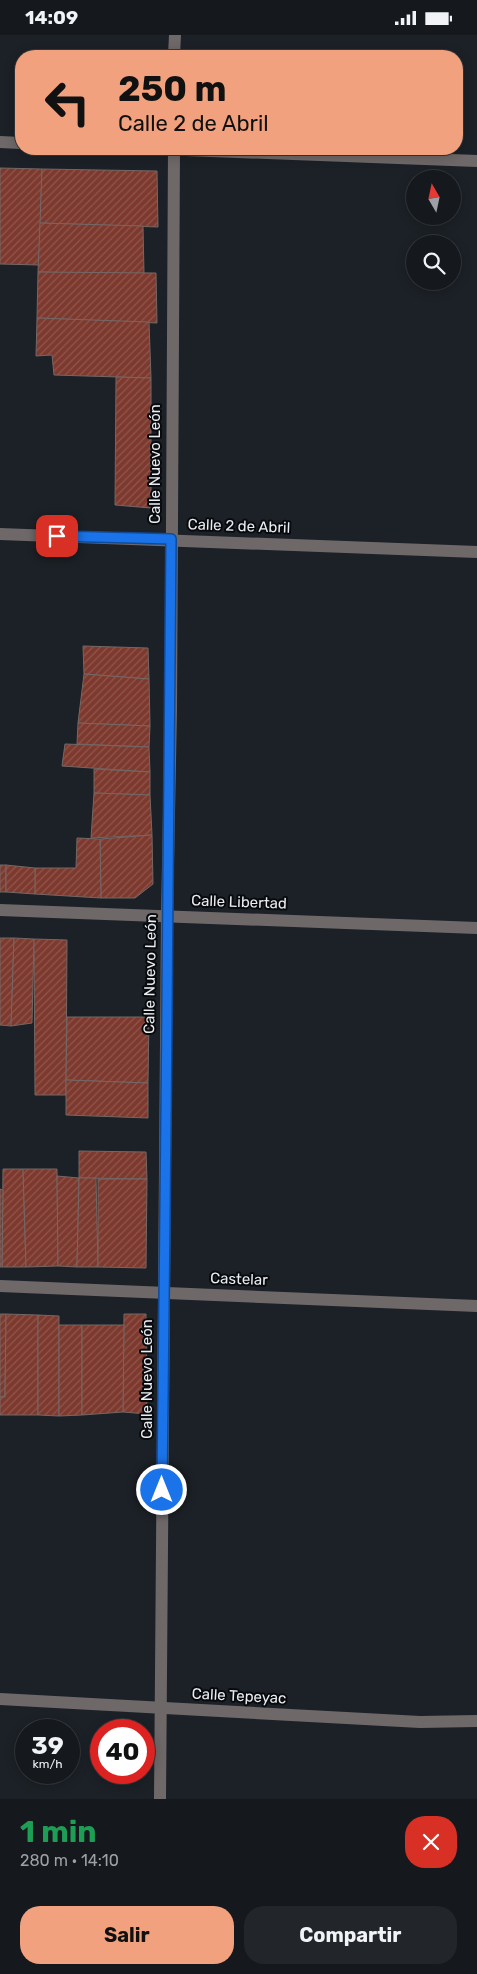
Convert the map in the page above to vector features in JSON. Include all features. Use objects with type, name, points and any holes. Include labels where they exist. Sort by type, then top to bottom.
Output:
[{"type":"street","points":[[174,35],[174,50]]},
{"type":"street","points":[[0,142],[15,143]]},
{"type":"street","name":"Calle Nuevo León","points":[[160,1799],[163,1292],[171,710],[174,155]]},
{"type":"street","points":[[326,155],[477,161]]},
{"type":"street","name":"Calle 2 de Abril","points":[[0,534],[477,552]]},
{"type":"street","name":"Calle Libertad","points":[[0,909],[477,928]]},
{"type":"street","name":"Castelar","points":[[0,1286],[477,1306]]},
{"type":"street","name":"Calle Tepeyac","points":[[0,1699],[420,1722],[477,1721]]},
{"type":"building","points":[[0,168],[42,169],[39,265],[0,264]]},
{"type":"building","points":[[42,169],[157,171],[158,227],[40,223]]},
{"type":"building","points":[[40,223],[143,226],[144,274],[38,272]]},
{"type":"building","points":[[38,272],[156,273],[157,323],[37,318]]},
{"type":"building","points":[[37,318],[149,322],[151,378],[54,375],[52,355],[36,356]]},
{"type":"building","points":[[116,377],[151,378],[151,508],[115,505]]},
{"type":"building","points":[[83,646],[148,648],[149,679],[84,674]]},
{"type":"building","points":[[84,674],[149,679],[150,726],[78,723]]},
{"type":"building","points":[[78,723],[150,726],[149,747],[77,744]]},
{"type":"building","points":[[65,744],[149,747],[150,772],[62,766]]},
{"type":"building","points":[[94,769],[150,772],[150,795],[94,793]]},
{"type":"building","points":[[94,793],[150,795],[152,835],[91,838]]},
{"type":"building","points":[[152,835],[153,884],[135,898],[101,898],[100,839]]},
{"type":"building","points":[[77,838],[100,839],[101,898],[35,894],[35,868],[76,868]]},
{"type":"building","points":[[0,865],[6,865],[6,892],[0,892]]},
{"type":"building","points":[[6,865],[35,868],[35,894],[6,892]]},
{"type":"building","points":[[0,938],[14,938],[11,1026],[0,1025]]},
{"type":"building","points":[[14,938],[34,939],[32,1023],[11,1026]]},
{"type":"building","points":[[34,939],[67,940],[66,1095],[35,1095]]},
{"type":"building","points":[[67,1017],[149,1017],[148,1083],[66,1080]]},
{"type":"building","points":[[66,1080],[148,1083],[148,1118],[66,1115]]},
{"type":"building","points":[[79,1151],[146,1152],[147,1179],[79,1178]]},
{"type":"building","points":[[3,1169],[23,1169],[26,1267],[2,1267]]},
{"type":"building","points":[[23,1169],[57,1169],[58,1266],[26,1267]]},
{"type":"building","points":[[57,1176],[79,1178],[77,1267],[58,1266]]},
{"type":"building","points":[[79,1178],[96,1178],[98,1267],[77,1267]]},
{"type":"building","points":[[98,1179],[147,1179],[146,1268],[98,1267]]},
{"type":"building","points":[[0,1189],[3,1190],[2,1267],[0,1267]]},
{"type":"building","points":[[0,1314],[6,1314],[5,1397],[0,1397]]},
{"type":"building","points":[[6,1314],[38,1315],[38,1415],[0,1415],[0,1397],[5,1397]]},
{"type":"building","points":[[124,1314],[146,1314],[147,1414],[123,1412]]},
{"type":"building","points":[[38,1315],[59,1316],[59,1416],[38,1415]]},
{"type":"building","points":[[59,1325],[82,1325],[82,1415],[59,1416]]},
{"type":"building","points":[[82,1325],[124,1325],[123,1412],[82,1415]]},
{"type":"route","points":[[57,536],[171,539],[171,710],[167,916],[162,1490]]}]
